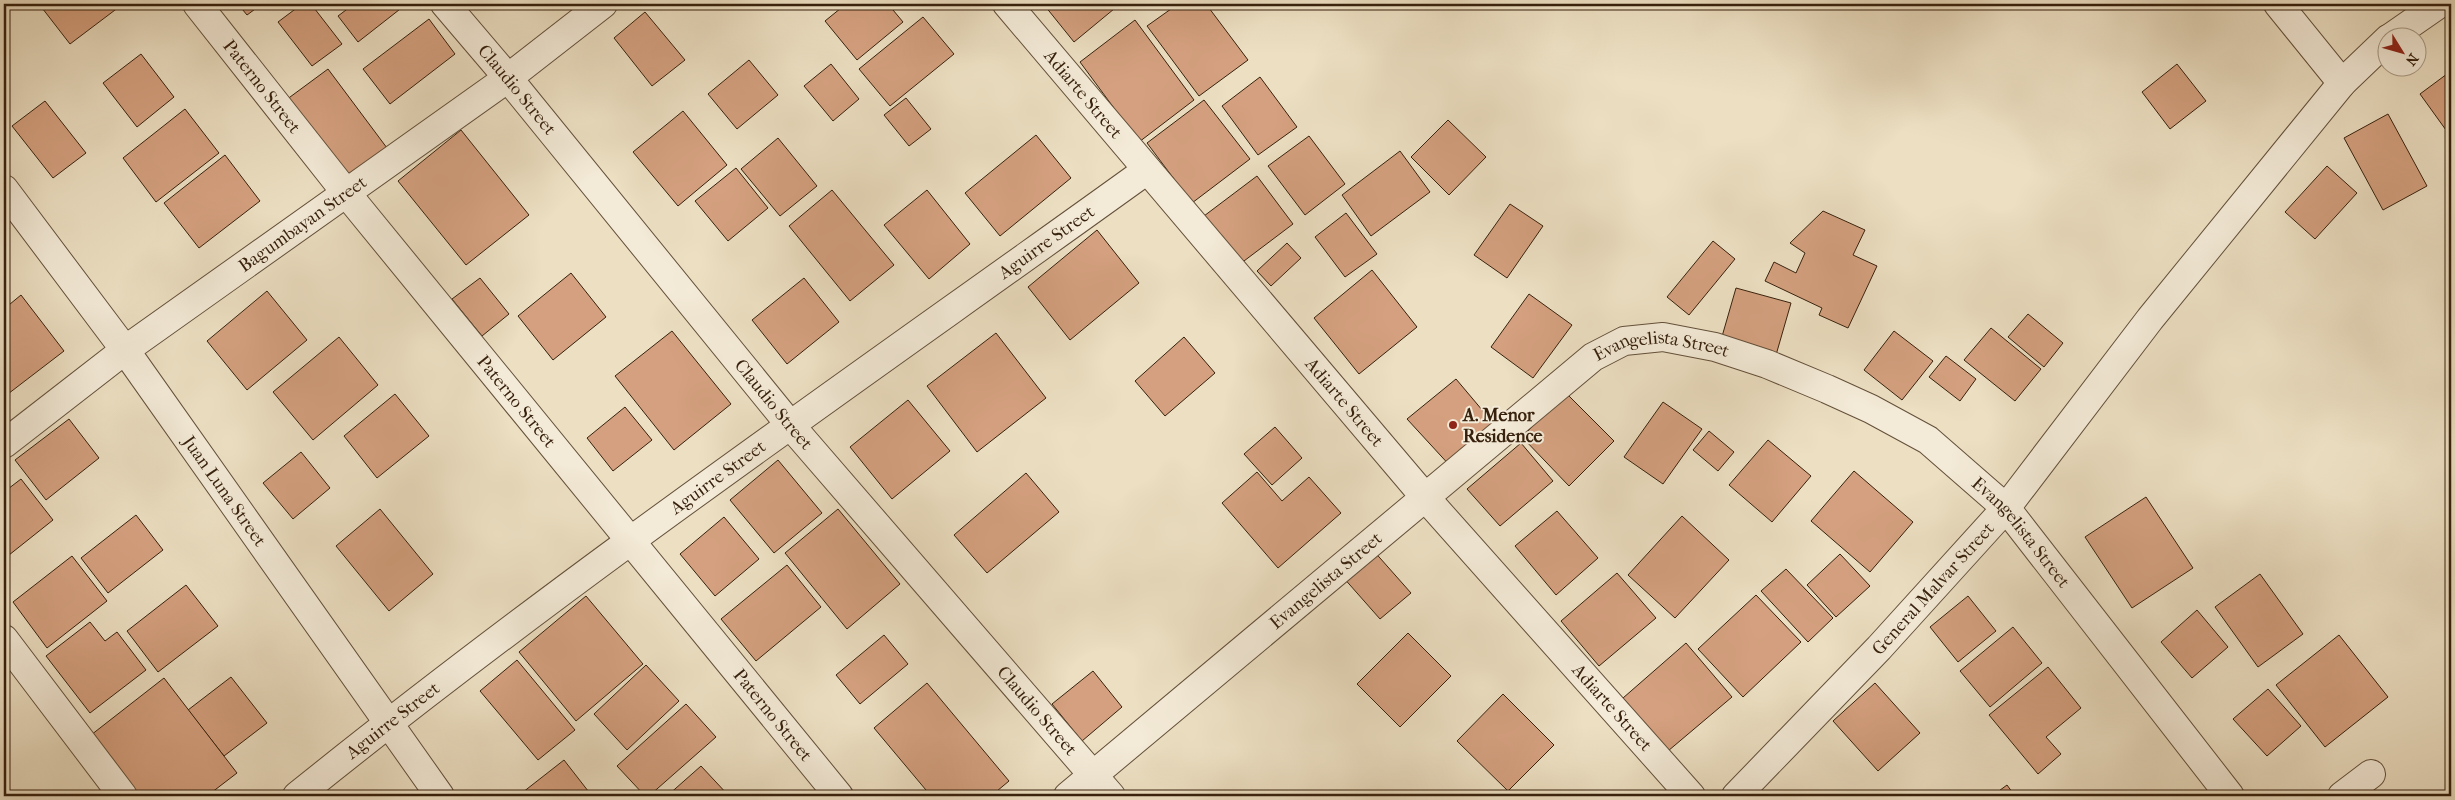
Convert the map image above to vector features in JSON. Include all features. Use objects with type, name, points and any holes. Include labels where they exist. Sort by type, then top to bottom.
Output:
[{"type":"street","name":"Paterno Street","points":[[197,4],[347,194],[839,796]]},
{"type":"street","name":"Claudio Street","points":[[445,4],[508,78],[791,426],[1111,796]]},
{"type":"street","name":"Bagumbayan Street","points":[[4,444],[124,350],[347,194],[508,78],[603,4]]},
{"type":"street","name":"Adiarte Street","points":[[1007,4],[1424,496],[1691,796]]},
{"type":"street","points":[[2278,4],[2342,83]]},
{"type":"street","name":"General Malvar Street","points":[[2404,28],[2439,4]]},
{"type":"street","name":"General Malvar Street","points":[[1736,796],[1878,648],[2006,508],[2150,320],[2342,83],[2378,49]]},
{"type":"street","name":"Aguirre Street","points":[[297,796],[387,724],[630,541],[1147,170]]},
{"type":"street","name":"Juan Luna Street","points":[[4,189],[124,350],[387,724],[440,796]]},
{"type":"street","name":"Evangelista Street","points":[[1068,796],[1592,357],[1624,341],[1663,337],[1715,347],[1767,364],[1871,409],[1928,440],[2006,508],[2230,796]]},
{"type":"street","points":[[4,639],[123,796]]},
{"type":"street","points":[[2342,796],[2371,774]]},
{"type":"building","points":[[39,4],[116,4],[119,7],[70,44]]},
{"type":"building","points":[[238,4],[262,4],[247,15]]},
{"type":"building","points":[[302,4],[311,4],[342,44],[312,66],[278,22]]},
{"type":"building","points":[[354,4],[403,4],[404,6],[358,42],[338,16]]},
{"type":"building","points":[[846,4],[888,4],[903,22],[857,60],[825,21]]},
{"type":"building","points":[[1047,4],[1120,4],[1074,42],[1045,6]]},
{"type":"building","points":[[1178,4],[1206,4],[1248,60],[1199,96],[1147,26]]},
{"type":"building","points":[[645,12],[685,60],[652,86],[614,38]]},
{"type":"building","points":[[923,17],[954,54],[890,106],[859,69]]},
{"type":"building","points":[[429,19],[455,54],[390,104],[363,69]]},
{"type":"building","points":[[1135,20],[1194,100],[1139,142],[1080,62]]},
{"type":"building","points":[[141,54],[174,97],[137,127],[103,83]]},
{"type":"building","points":[[749,60],[778,95],[737,129],[708,94]]},
{"type":"building","points":[[831,64],[859,99],[833,121],[804,86]]},
{"type":"building","points":[[2177,64],[2206,101],[2170,129],[2142,92]]},
{"type":"building","points":[[328,69],[390,152],[350,184],[286,100]]},
{"type":"building","points":[[2451,71],[2451,137],[2420,94]]},
{"type":"building","points":[[1260,77],[1297,127],[1258,155],[1222,106]]},
{"type":"building","points":[[906,98],[931,129],[909,146],[884,115]]},
{"type":"building","points":[[1204,100],[1250,159],[1192,203],[1147,143]]},
{"type":"building","points":[[45,101],[86,153],[53,178],[12,126]]},
{"type":"building","points":[[185,109],[219,153],[156,202],[123,158]]},
{"type":"building","points":[[683,111],[727,165],[678,206],[633,152]]},
{"type":"building","points":[[2388,114],[2427,186],[2383,210],[2344,138]]},
{"type":"building","points":[[1448,120],[1486,157],[1449,195],[1411,157]]},
{"type":"building","points":[[461,130],[529,215],[466,265],[398,181]]},
{"type":"building","points":[[1036,135],[1071,178],[1000,236],[965,193]]},
{"type":"building","points":[[1309,136],[1345,184],[1305,215],[1268,166]]},
{"type":"building","points":[[778,138],[817,186],[780,216],[741,169]]},
{"type":"building","points":[[1400,151],[1430,192],[1371,236],[1342,195]]},
{"type":"building","points":[[225,155],[260,201],[199,248],[164,203]]},
{"type":"building","points":[[2327,166],[2357,193],[2315,239],[2285,212]]},
{"type":"building","points":[[736,168],[768,208],[728,241],[695,201]]},
{"type":"building","points":[[1257,176],[1293,224],[1240,264],[1204,216]]},
{"type":"building","points":[[832,190],[894,265],[850,301],[789,226]]},
{"type":"building","points":[[927,190],[970,244],[929,279],[884,225]]},
{"type":"building","points":[[1510,204],[1543,226],[1507,278],[1474,255]]},
{"type":"building","points":[[1823,211],[1865,230],[1853,255],[1877,266],[1848,328],[1819,315],[1822,308],[1765,281],[1774,262],[1796,273],[1805,253],[1790,243]]},
{"type":"building","points":[[1346,213],[1377,254],[1345,277],[1315,237]]},
{"type":"building","points":[[1097,230],[1139,283],[1070,340],[1028,287]]},
{"type":"building","points":[[1713,241],[1735,259],[1689,315],[1667,297]]},
{"type":"building","points":[[1287,243],[1301,258],[1271,286],[1257,271]]},
{"type":"building","points":[[1372,270],[1417,327],[1359,374],[1314,318]]},
{"type":"building","points":[[571,273],[606,317],[553,360],[518,316]]},
{"type":"building","points":[[480,278],[509,314],[482,336],[452,299]]},
{"type":"building","points":[[804,278],[839,322],[787,364],[752,320]]},
{"type":"building","points":[[1736,288],[1791,303],[1776,355],[1721,340]]},
{"type":"building","points":[[267,291],[307,340],[247,390],[207,341]]},
{"type":"building","points":[[1529,294],[1572,325],[1533,378],[1491,347]]},
{"type":"building","points":[[21,295],[64,351],[4,397],[4,309]]},
{"type":"building","points":[[2028,314],[2063,343],[2044,367],[2008,337]]},
{"type":"building","points":[[1991,328],[2041,369],[2015,401],[1964,360]]},
{"type":"building","points":[[672,331],[731,404],[674,450],[615,376]]},
{"type":"building","points":[[1894,331],[1933,361],[1902,400],[1864,370]]},
{"type":"building","points":[[996,333],[1046,398],[977,452],[927,386]]},
{"type":"building","points":[[339,337],[378,385],[313,440],[273,392]]},
{"type":"building","points":[[1184,337],[1215,373],[1165,416],[1135,381]]},
{"type":"building","points":[[1946,356],[1976,379],[1960,401],[1929,377]]},
{"type":"building","name":"A. Menor Residence","points":[[1456,379],[1499,430],[1453,469],[1407,419]]},
{"type":"building","points":[[1566,393],[1614,441],[1569,486],[1522,437]]},
{"type":"building","points":[[395,394],[429,436],[377,478],[344,436]]},
{"type":"building","points":[[908,400],[950,451],[892,499],[850,447]]},
{"type":"building","points":[[1663,402],[1702,429],[1663,484],[1624,457]]},
{"type":"building","points":[[625,407],[652,440],[613,471],[587,438]]},
{"type":"building","points":[[69,419],[99,458],[46,500],[15,460]]},
{"type":"building","points":[[1275,427],[1302,458],[1272,485],[1244,454]]},
{"type":"building","points":[[1709,431],[1734,452],[1718,471],[1693,450]]},
{"type":"building","points":[[1768,440],[1811,476],[1772,522],[1729,485]]},
{"type":"building","points":[[1521,443],[1553,481],[1500,526],[1467,489]]},
{"type":"building","points":[[301,452],[330,488],[293,519],[263,483]]},
{"type":"building","points":[[778,460],[822,513],[774,553],[730,500]]},
{"type":"building","points":[[1854,471],[1913,522],[1870,572],[1811,521]]},
{"type":"building","points":[[1257,472],[1282,501],[1309,477],[1341,513],[1278,568],[1222,503]]},
{"type":"building","points":[[1026,473],[1059,512],[987,573],[954,535]]},
{"type":"building","points":[[21,479],[53,520],[4,559],[4,492]]},
{"type":"building","points":[[2146,497],[2193,568],[2132,608],[2085,537]]},
{"type":"building","points":[[380,509],[433,574],[389,611],[336,546]]},
{"type":"building","points":[[838,509],[900,584],[847,629],[785,553]]},
{"type":"building","points":[[1557,511],[1598,558],[1556,595],[1515,546]]},
{"type":"building","points":[[136,515],[163,550],[108,593],[81,558]]},
{"type":"building","points":[[1682,516],[1729,560],[1675,618],[1628,575]]},
{"type":"building","points":[[724,517],[759,559],[715,596],[680,554]]},
{"type":"building","points":[[1372,549],[1411,593],[1380,619],[1342,576]]},
{"type":"building","points":[[1840,554],[1870,586],[1836,617],[1807,585]]},
{"type":"building","points":[[72,556],[107,601],[47,648],[13,602]]},
{"type":"building","points":[[787,565],[821,607],[756,661],[721,619]]},
{"type":"building","points":[[1786,569],[1833,618],[1808,642],[1761,591]]},
{"type":"building","points":[[1617,573],[1656,618],[1599,666],[1561,621]]},
{"type":"building","points":[[2260,574],[2303,634],[2258,667],[2215,607]]},
{"type":"building","points":[[186,585],[218,626],[158,672],[127,631]]},
{"type":"building","points":[[1756,595],[1801,642],[1743,697],[1698,649]]},
{"type":"building","points":[[586,596],[643,664],[576,721],[519,652]]},
{"type":"building","points":[[1968,596],[1996,631],[1958,662],[1930,627]]},
{"type":"building","points":[[2197,610],[2228,647],[2192,678],[2161,642]]},
{"type":"building","points":[[90,622],[105,641],[117,632],[146,670],[90,713],[46,656]]},
{"type":"building","points":[[2013,627],[2042,663],[1990,707],[1960,671]]},
{"type":"building","points":[[1408,633],[1451,676],[1400,727],[1357,684]]},
{"type":"building","points":[[884,635],[908,664],[860,704],[836,675]]},
{"type":"building","points":[[2339,635],[2388,697],[2325,747],[2276,685]]},
{"type":"building","points":[[1686,643],[1732,697],[1668,751],[1623,698]]},
{"type":"building","points":[[517,660],[575,730],[538,760],[480,691]]},
{"type":"building","points":[[646,665],[679,701],[627,750],[594,714]]},
{"type":"building","points":[[2048,667],[2081,708],[2046,737],[2061,754],[2038,774],[1989,715]]},
{"type":"building","points":[[1093,671],[1122,707],[1082,741],[1052,704]]},
{"type":"building","points":[[231,677],[267,723],[224,756],[188,710]]},
{"type":"building","points":[[164,678],[237,773],[207,796],[139,796],[91,735]]},
{"type":"building","points":[[927,683],[1009,781],[991,796],[931,796],[874,728]]},
{"type":"building","points":[[1875,683],[1920,733],[1878,771],[1833,721]]},
{"type":"building","points":[[2268,689],[2301,726],[2267,756],[2233,719]]},
{"type":"building","points":[[1503,694],[1554,745],[1508,791],[1457,741]]},
{"type":"building","points":[[686,704],[716,737],[649,796],[645,796],[617,766]]},
{"type":"building","points":[[564,760],[592,796],[518,796]]},
{"type":"building","points":[[701,766],[729,796],[667,796]]},
{"type":"building","points":[[2007,785],[2015,796],[1992,796]]},
{"type":"place","name":"A. Menor Residence","points":[[1453,425]]}]
